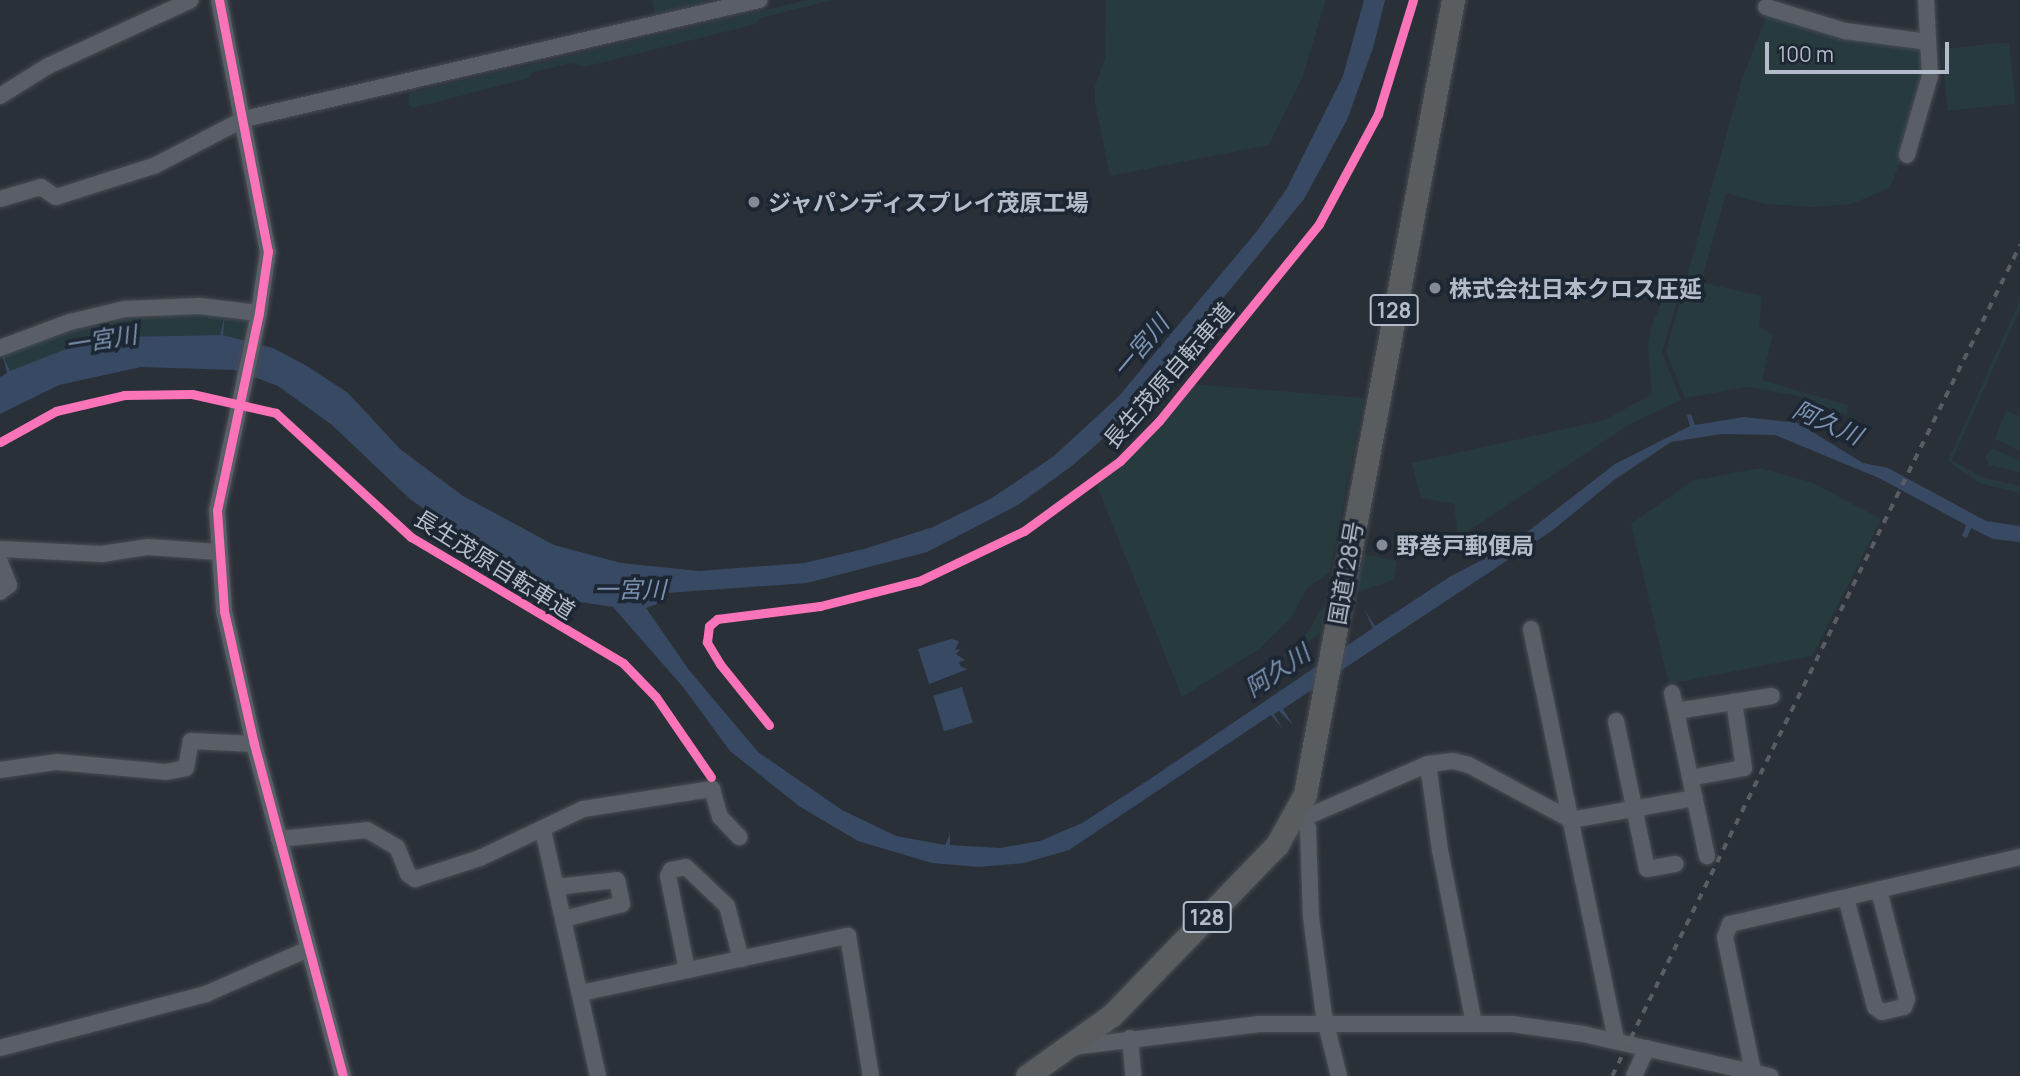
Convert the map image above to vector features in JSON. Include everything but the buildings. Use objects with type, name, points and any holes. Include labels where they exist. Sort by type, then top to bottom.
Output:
[{"type":"highway","name":"国道128号","points":[[1027,1076],[1071,1048],[1112,1015],[1277,845],[1300,816],[1453,0]]},
{"type":"street","points":[[0,96],[48,66],[191,0]]},
{"type":"street","points":[[219,0],[268,251],[259,315],[237,403],[217,510],[218,552],[231,651],[308,949],[344,1076]]},
{"type":"street","points":[[0,199],[26,188],[41,187],[56,197],[143,169],[244,119],[760,0]]},
{"type":"street","points":[[1907,155],[1930,76],[1926,0]]},
{"type":"street","points":[[1766,7],[1845,31],[1928,42]]},
{"type":"street","points":[[0,348],[70,322],[125,309],[187,306],[259,315]]},
{"type":"street","points":[[0,550],[102,554],[148,547],[218,552]]},
{"type":"street","points":[[0,562],[9,585],[0,592]]},
{"type":"street","points":[[1531,629],[1616,1041]]},
{"type":"street","points":[[1672,693],[1707,856]]},
{"type":"street","points":[[1676,711],[1772,696]]},
{"type":"street","points":[[1690,778],[1744,768],[1734,702]]},
{"type":"street","points":[[1616,721],[1647,869],[1676,864]]},
{"type":"street","points":[[0,770],[57,762],[166,772],[186,768],[191,741],[254,744]]},
{"type":"street","points":[[1339,1076],[1326,1023],[1308,896],[1308,828],[1300,816],[1428,764],[1453,761],[1469,765],[1571,820],[1695,798]]},
{"type":"street","points":[[1428,764],[1440,850],[1474,1023]]},
{"type":"street","points":[[279,839],[367,830],[397,847],[415,880],[480,858],[583,809],[713,782],[720,817],[739,837]]},
{"type":"street","points":[[543,830],[598,1076]]},
{"type":"street","points":[[1754,1074],[1727,929],[1746,919],[2020,857]]},
{"type":"street","points":[[687,970],[668,876],[678,868],[695,871],[727,906],[741,958]]},
{"type":"street","points":[[556,887],[617,880],[622,904],[564,919]]},
{"type":"street","points":[[1846,898],[1875,1007],[1882,1012],[1905,1007],[1907,999],[1879,891]]},
{"type":"street","points":[[581,993],[848,936],[871,1076]]},
{"type":"street","points":[[0,1048],[206,995],[308,949]]},
{"type":"street","points":[[1071,1048],[1130,1038],[1258,1024],[1474,1023],[1548,1028],[1770,1076]]},
{"type":"street","points":[[1130,1038],[1133,1076]]},
{"type":"street","points":[[1634,1076],[1647,1048]]},
{"type":"green space","points":[[652,0],[712,0],[655,14]]},
{"type":"green space","points":[[808,0],[833,0],[760,18],[756,24],[584,67],[571,63],[533,72],[529,78],[413,108],[408,105],[409,93]]},
{"type":"green space","points":[[1106,0],[1326,0],[1302,78],[1269,145],[1110,176],[1095,102],[1095,86],[1105,58]]},
{"type":"green space","points":[[1767,14],[1822,32],[1924,50],[1926,64],[1911,132],[1890,188],[1851,204],[1814,207],[1765,204],[1726,193],[1699,289],[1704,283],[1762,296],[1759,327],[1773,334],[1762,380],[1848,405],[1847,416],[1799,396],[1748,387],[1685,398],[1666,352],[1741,82]]},
{"type":"green space","points":[[2009,42],[2015,104],[1948,111],[1941,49]]},
{"type":"green space","points":[[1684,277],[1662,352],[1681,400],[1630,424],[1458,538],[1454,504],[1421,498],[1412,463],[1605,420],[1652,394],[1648,346],[1651,328],[1670,282]]},
{"type":"green space","points":[[2020,300],[2020,309],[1952,460],[1981,477],[2020,486],[2020,493],[1979,483],[1948,461]]},
{"type":"green space","points":[[143,311],[222,313],[220,335],[119,337],[9,372],[2,353],[29,339]]},
{"type":"green space","points":[[225,313],[250,314],[242,339],[222,335]]},
{"type":"green space","points":[[1193,384],[1364,398],[1330,572],[1307,588],[1291,618],[1259,649],[1182,697],[1096,484],[1146,440]]},
{"type":"green space","points":[[2006,410],[2020,417],[2020,451],[1995,439]]},
{"type":"green space","points":[[1992,448],[2020,461],[2020,472],[1989,465],[1985,456]]},
{"type":"green space","points":[[1760,468],[1811,482],[1881,519],[1812,656],[1669,684],[1631,524],[1692,481]]},
{"type":"green space","points":[[1364,554],[1397,561],[1394,580],[1356,593]]},
{"type":"green space","points":[[1326,602],[1321,633],[1278,661],[1307,633]]},
{"type":"water","name":"一宮川","points":[[1364,0],[1385,0],[1373,48],[1347,120],[1304,199],[1122,422],[1073,465],[1018,505],[927,552],[807,583],[667,593],[662,602],[646,608],[689,670],[758,752],[842,810],[896,836],[945,845],[950,834],[950,845],[1000,848],[1040,841],[1082,823],[1373,628],[1364,609],[1375,626],[1451,576],[1509,546],[1615,464],[1690,426],[1687,415],[1691,414],[1695,425],[1744,417],[1798,423],[1863,463],[1888,468],[1986,521],[2020,526],[2020,542],[1993,539],[1971,528],[1967,538],[1962,536],[1966,525],[1879,478],[1775,435],[1722,434],[1671,442],[1614,480],[1553,530],[1283,709],[1293,725],[1279,711],[1274,714],[1282,728],[1271,715],[1069,850],[1024,863],[979,867],[932,863],[858,841],[799,806],[730,751],[683,687],[613,607],[567,600],[470,542],[410,499],[332,425],[278,386],[235,370],[141,367],[59,385],[0,414],[0,377],[7,373],[2,353],[10,371],[66,349],[119,337],[220,335],[225,313],[223,335],[273,348],[307,366],[348,393],[400,449],[463,496],[554,545],[621,563],[699,571],[804,563],[864,549],[933,527],[992,498],[1054,456],[1119,396],[1257,231],[1286,190],[1343,76]]},
{"type":"water","points":[[951,639],[959,641],[955,650],[961,649],[956,654],[965,660],[959,662],[961,667],[968,669],[929,684],[918,649]]},
{"type":"water","points":[[962,687],[973,722],[944,731],[933,696]]},
{"type":"railway","points":[[1612,1076],[2020,245]]},
{"type":"cycle path","points":[[219,0],[268,251],[259,313],[217,510],[224,611],[254,744],[343,1076]]},
{"type":"cycle path","name":"長生茂原自転車道","points":[[769,725],[720,664],[707,642],[709,626],[717,619],[820,606],[919,581],[1024,531],[1120,461],[1159,421],[1319,224],[1378,114],[1413,0]]},
{"type":"cycle path","name":"長生茂原自転車道","points":[[0,442],[56,411],[124,395],[192,394],[276,413],[411,537],[623,663],[656,697],[711,777]]},
{"type":"place","name":"ジャパンディスプレイ茂原工場","points":[[754,202]]},
{"type":"place","name":"株式会社日本クロス圧延","points":[[1435,288]]},
{"type":"place","name":"野巻戸郵便局","points":[[1382,545]]},
{"type":"water label","name":"阿久川","points":[[1828,422]]},
{"type":"water label","name":"阿久川","points":[[1277,670]]}]
